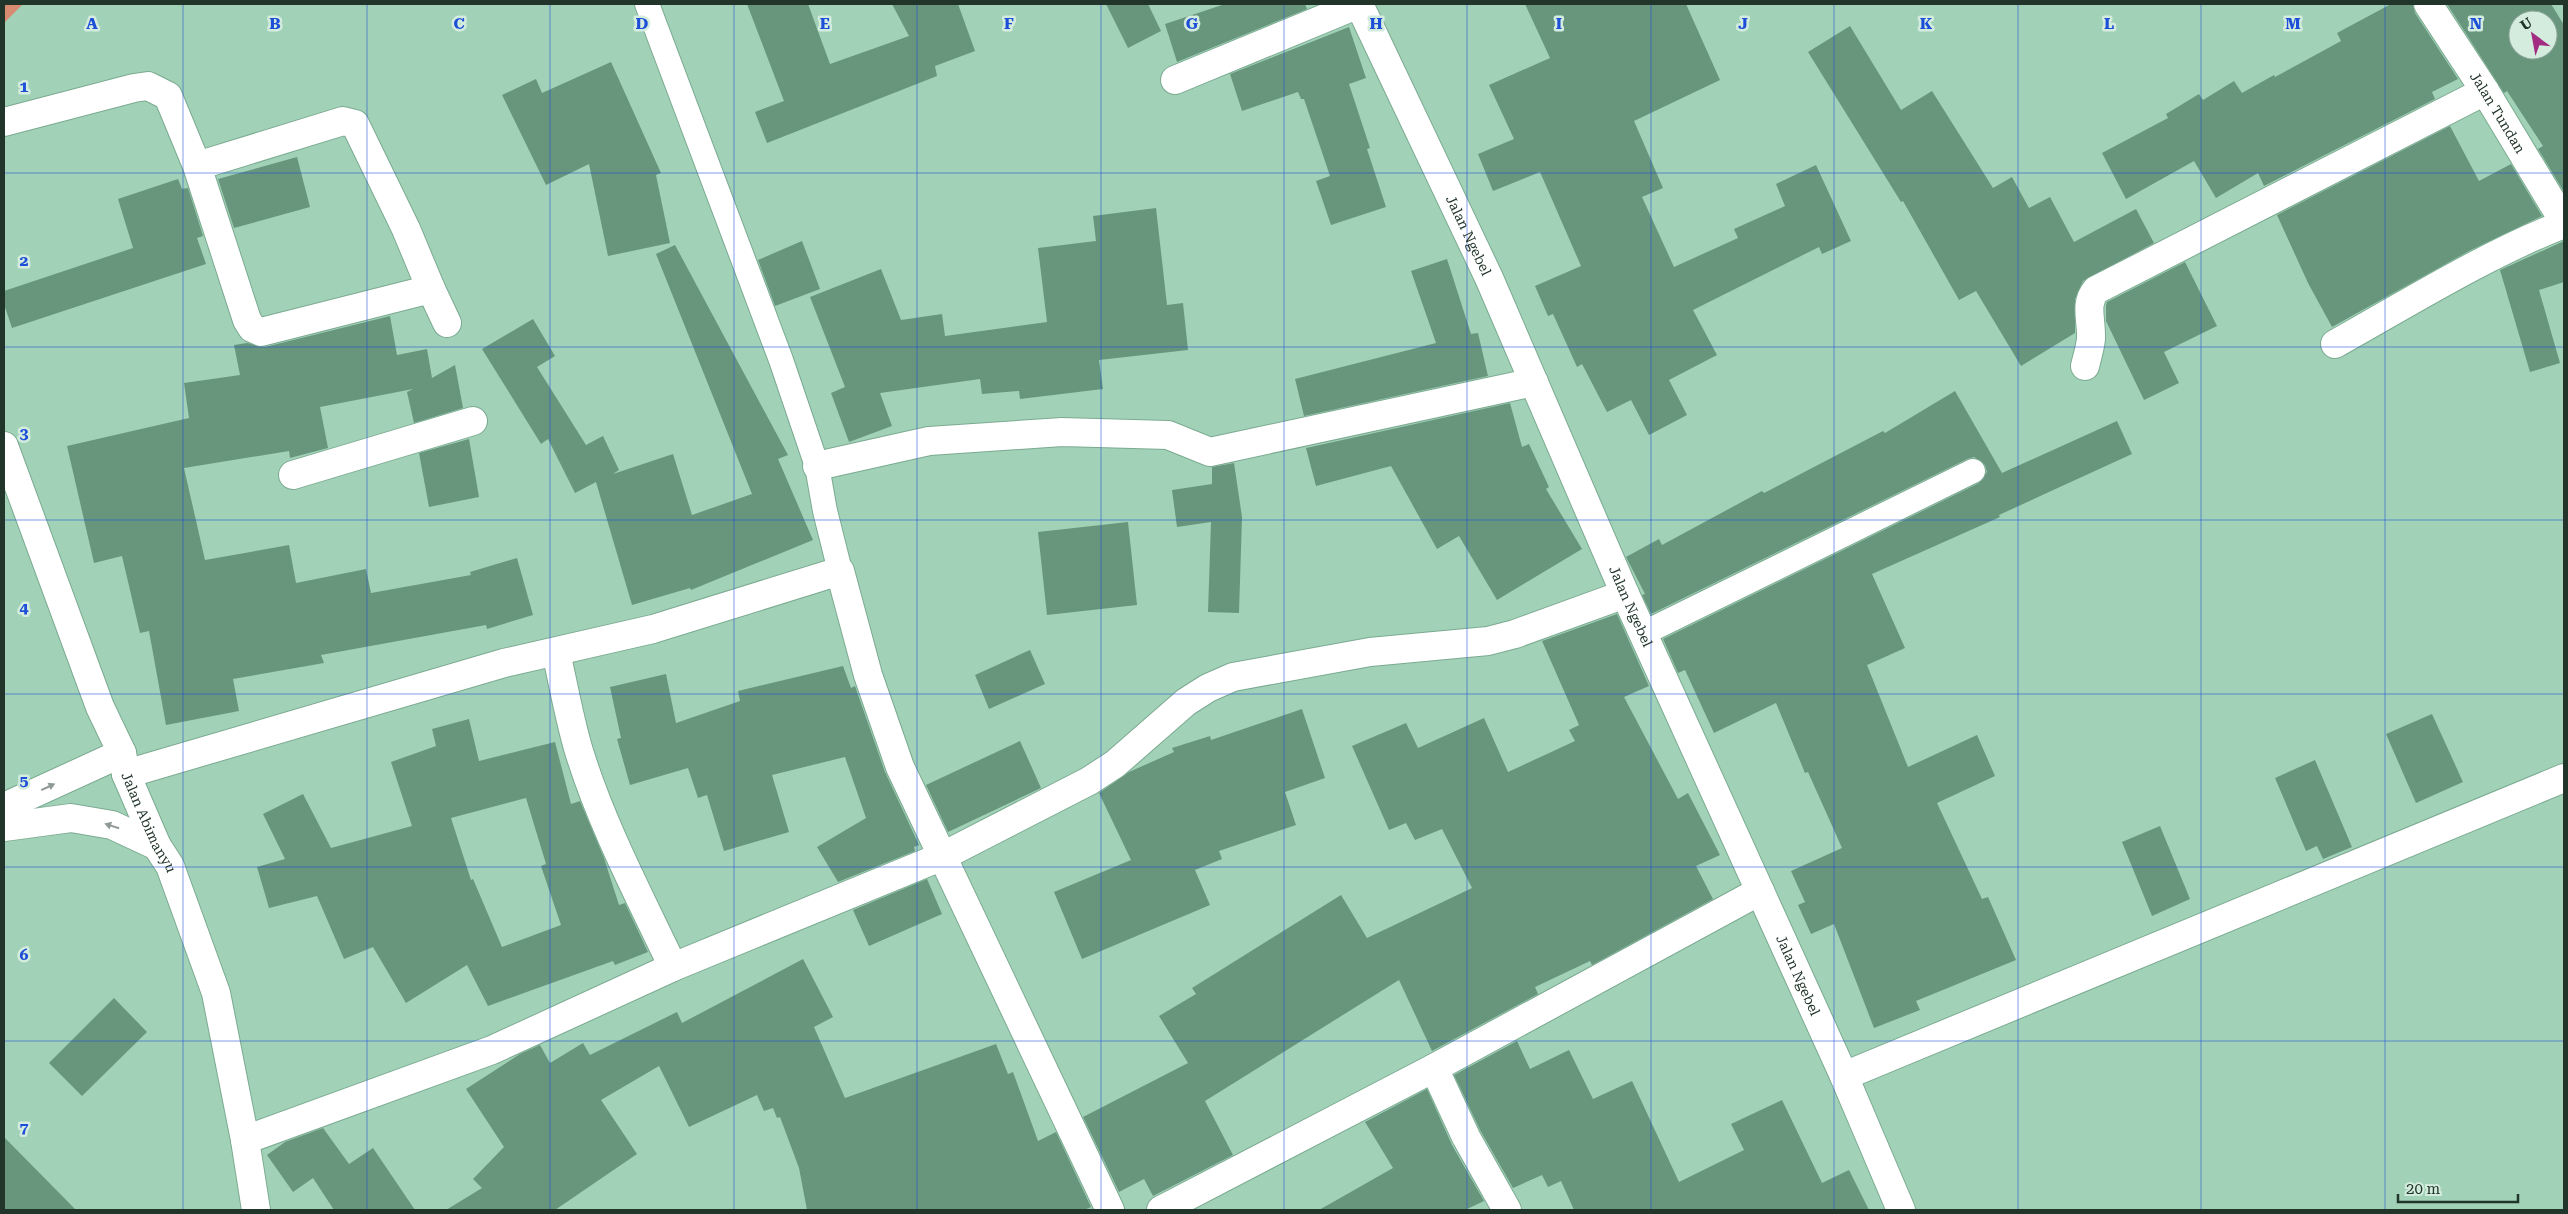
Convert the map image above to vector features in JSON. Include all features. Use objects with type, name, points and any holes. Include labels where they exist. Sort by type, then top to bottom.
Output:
[{"type":"street","points":[[1175,80],[1359,4]]},
{"type":"street","name":"Jalan Ngebel","points":[[1359,4],[1489,278],[1625,594],[1844,1076],[1901,1210]]},
{"type":"street","name":"Jalan Tundan","points":[[2428,4],[2485,91],[2564,223]]},
{"type":"street","points":[[4,122],[117,92],[148,86],[168,96],[197,166],[247,320],[252,328],[268,332],[431,289]]},
{"type":"street","points":[[2085,366],[2091,339],[2090,296],[2096,290],[2485,91]]},
{"type":"street","points":[[197,166],[343,121],[355,124],[406,229],[447,322]]},
{"type":"street","points":[[2336,344],[2448,281],[2564,223]]},
{"type":"street","points":[[817,466],[929,441],[1062,432],[1168,435],[1210,452],[1534,382]]},
{"type":"street","points":[[294,475],[472,421]]},
{"type":"street","name":"Jalan Abimanyu","points":[[4,446],[100,707],[157,846],[170,866],[216,993],[245,1140],[256,1210]]},
{"type":"street","points":[[4,807],[124,764],[504,664],[653,629],[840,571],[868,675],[900,767],[1110,1210]]},
{"type":"street","points":[[245,1140],[492,1050],[674,967],[943,856],[1089,781],[1115,764],[1186,702],[1208,688],[1233,677],[1370,652],[1488,641],[1515,634],[1625,594]]},
{"type":"street","points":[[556,652],[578,747],[598,805],[626,870],[674,967]]},
{"type":"street","points":[[1844,1076],[2564,778]]},
{"type":"street","points":[[4,827],[71,818],[112,824],[157,846]]},
{"type":"street","points":[[1161,1210],[1434,1068],[1760,891]]},
{"type":"street","points":[[1434,1068],[1466,1137],[1507,1210]]},
{"type":"lane","points":[[647,4],[781,360],[817,466],[825,511],[840,571]]},
{"type":"lane","points":[[1644,633],[1973,471]]},
{"type":"shaded area","points":[[4,4],[23,4],[4,23]]},
{"type":"building","points":[[747,4],[808,4],[830,64],[909,36],[892,4],[958,4],[975,51],[935,66],[937,76],[767,143],[755,112],[784,101]]},
{"type":"building","points":[[1106,4],[1148,4],[1161,31],[1128,48]]},
{"type":"building","points":[[1225,4],[1305,4],[1307,9],[1177,62],[1165,24]]},
{"type":"building","points":[[1525,4],[1686,4],[1720,80],[1634,121],[1663,188],[1642,197],[1674,267],[1738,238],[1734,229],[1785,206],[1776,184],[1816,165],[1851,241],[1822,254],[1819,247],[1693,310],[1717,355],[1669,380],[1687,415],[1649,435],[1631,400],[1607,412],[1582,364],[1577,367],[1553,314],[1548,316],[1535,286],[1581,266],[1540,172],[1493,191],[1478,154],[1514,139],[1489,85],[1550,58]]},
{"type":"building","points":[[2391,4],[2413,4],[2415,13],[2458,79],[2432,92],[2435,99],[2264,186],[2258,173],[2216,198],[2194,161],[2126,199],[2102,153],[2168,118],[2166,114],[2199,94],[2203,100],[2234,81],[2242,93],[2274,75],[2275,77],[2341,41],[2337,33]]},
{"type":"building","points":[[2447,4],[2551,4],[2555,10],[2508,10],[2508,60],[2558,60],[2558,15],[2564,25],[2564,192],[2538,149],[2543,146],[2507,91],[2504,93]]},
{"type":"building","points":[[1850,26],[1901,110],[1932,91],[1993,188],[2012,177],[2029,208],[2050,197],[2074,242],[2136,209],[2154,243],[2083,281],[2075,299],[2075,333],[2021,366],[1976,291],[1959,300],[1903,201],[1901,202],[1808,52]]},
{"type":"building","points":[[1349,27],[1366,78],[1349,84],[1370,148],[1367,149],[1386,207],[1331,225],[1316,181],[1330,176],[1304,99],[1301,99],[1298,92],[1242,111],[1230,74]]},
{"type":"building","points":[[611,62],[661,173],[656,175],[670,243],[608,256],[589,164],[546,185],[502,95],[536,79],[542,93]]},
{"type":"building","points":[[2450,126],[2479,181],[2511,164],[2542,216],[2469,251],[2332,327],[2308,283],[2277,215]]},
{"type":"building","points":[[297,157],[310,207],[234,228],[218,179]]},
{"type":"building","points":[[178,179],[182,189],[188,188],[203,236],[197,238],[206,264],[12,328],[4,304],[4,291],[133,248],[118,199]]},
{"type":"building","points":[[1156,208],[1167,305],[1183,303],[1188,350],[1099,360],[1103,389],[1020,399],[1019,391],[982,394],[980,379],[880,393],[892,426],[849,442],[831,393],[845,387],[810,297],[881,269],[901,320],[942,314],[945,336],[1047,322],[1038,248],[1096,241],[1093,216]]},
{"type":"building","points":[[802,241],[820,289],[775,306],[758,260]]},
{"type":"building","points":[[2564,241],[2564,282],[2539,290],[2560,363],[2530,372],[2500,270]]},
{"type":"building","points":[[675,245],[788,455],[778,459],[813,540],[691,590],[690,588],[632,605],[596,482],[575,493],[548,439],[541,444],[482,349],[533,319],[555,356],[537,367],[586,445],[603,436],[619,470],[613,474],[673,454],[692,515],[752,494],[656,254]]},
{"type":"building","points":[[1447,259],[1471,334],[1478,333],[1488,376],[1304,416],[1295,379],[1436,343],[1411,271]]},
{"type":"building","points":[[2185,262],[2217,326],[2164,352],[2179,383],[2144,400],[2106,321],[2106,305],[2107,302]]},
{"type":"building","points":[[390,316],[397,355],[427,349],[432,378],[455,365],[463,408],[414,423],[407,392],[413,389],[320,407],[328,448],[290,458],[289,451],[184,468],[205,560],[289,545],[296,583],[366,569],[371,593],[471,575],[470,572],[517,558],[533,615],[487,629],[486,625],[321,655],[324,663],[233,679],[239,711],[166,725],[149,631],[140,633],[122,556],[94,563],[67,446],[189,418],[184,383],[240,375],[234,345],[247,343],[265,347]]},
{"type":"building","points":[[1955,391],[2002,473],[2117,421],[2132,454],[1999,515],[2000,517],[1872,574],[1905,648],[1867,665],[1908,767],[1977,735],[1995,776],[1937,803],[1982,899],[1988,897],[2016,960],[1916,1001],[1920,1010],[1874,1028],[1834,924],[1811,934],[1798,905],[1805,902],[1791,871],[1842,848],[1808,772],[1805,773],[1776,703],[1714,733],[1685,670],[1678,673],[1663,639],[1979,483],[1987,472],[1985,465],[1974,457],[1967,459],[1651,614],[1642,595],[1645,594],[1626,557],[1659,539],[1662,545],[1762,491],[1764,493],[1883,431],[1885,433]]},
{"type":"building","points":[[1510,403],[1522,447],[1529,444],[1549,487],[1546,489],[1582,549],[1497,600],[1459,536],[1437,549],[1391,466],[1316,486],[1306,448]]},
{"type":"building","points":[[469,439],[479,497],[429,507],[419,453]]},
{"type":"building","points":[[1234,463],[1242,517],[1239,613],[1208,612],[1211,522],[1177,527],[1172,490],[1212,484],[1212,467]]},
{"type":"building","points":[[1128,522],[1137,605],[1047,615],[1038,532]]},
{"type":"building","points":[[1617,614],[1649,686],[1624,697],[1678,799],[1688,793],[1720,855],[1696,866],[1713,899],[1592,965],[1590,961],[1535,987],[1538,994],[1432,1051],[1399,980],[1205,1101],[1233,1155],[1153,1196],[1144,1179],[1119,1192],[1083,1117],[1188,1063],[1159,1016],[1196,994],[1192,988],[1341,895],[1367,938],[1472,888],[1442,829],[1415,840],[1406,823],[1389,830],[1352,746],[1406,723],[1418,748],[1484,718],[1508,772],[1575,741],[1569,730],[1579,725],[1542,641]]},
{"type":"building","points":[[1030,650],[1045,684],[989,709],[975,675]]},
{"type":"building","points":[[843,666],[851,688],[855,686],[885,772],[919,845],[914,847],[915,851],[838,882],[817,847],[866,818],[845,757],[772,775],[789,832],[724,851],[707,795],[698,798],[688,768],[630,785],[617,739],[621,738],[610,687],[666,674],[676,723],[740,701],[738,691]]},
{"type":"building","points":[[1302,709],[1325,778],[1285,792],[1296,825],[1219,851],[1222,859],[1195,870],[1210,905],[1082,959],[1054,892],[1131,860],[1099,793],[1129,772],[1174,752],[1172,748],[1210,736],[1211,740]]},
{"type":"building","points":[[2432,714],[2463,782],[2416,803],[2386,734]]},
{"type":"building","points":[[469,719],[479,761],[555,742],[571,804],[580,801],[604,858],[619,905],[625,903],[648,952],[615,965],[613,961],[488,1006],[467,965],[406,1003],[373,947],[344,959],[317,896],[269,908],[257,867],[285,859],[263,814],[303,794],[331,848],[412,826],[391,762],[436,746],[432,729]],"holes":[[[526,798],[546,864],[541,866],[561,925],[502,947],[473,879],[471,880],[451,818]]]},
{"type":"building","points":[[1020,741],[1041,788],[948,832],[926,785]]},
{"type":"building","points":[[2315,760],[2352,847],[2323,859],[2317,846],[2306,851],[2275,778]]},
{"type":"building","points":[[2160,826],[2190,899],[2152,916],[2122,842]]},
{"type":"building","points":[[927,879],[942,914],[869,946],[853,910]]},
{"type":"building","points":[[803,959],[833,1017],[814,1027],[845,1098],[996,1044],[1008,1074],[1013,1072],[1038,1141],[1056,1132],[1091,1207],[1084,1210],[807,1210],[799,1168],[780,1117],[777,1118],[773,1108],[764,1111],[757,1095],[689,1127],[659,1066],[601,1100],[637,1154],[555,1210],[446,1210],[482,1188],[473,1179],[504,1147],[466,1089],[520,1054],[540,1045],[550,1063],[583,1043],[590,1055],[677,1012],[682,1023]]},
{"type":"building","points":[[114,998],[147,1032],[82,1096],[49,1063]]},
{"type":"building","points":[[1517,1041],[1530,1069],[1569,1050],[1593,1099],[1632,1081],[1679,1182],[1744,1150],[1731,1124],[1782,1100],[1822,1183],[1849,1170],[1869,1210],[1574,1210],[1561,1181],[1548,1187],[1542,1175],[1513,1188],[1480,1130],[1454,1075]]},
{"type":"building","points":[[1427,1089],[1452,1145],[1484,1201],[1465,1210],[1319,1210],[1393,1168],[1365,1122]]},
{"type":"building","points":[[323,1128],[349,1164],[373,1148],[415,1210],[334,1210],[313,1178],[293,1192],[267,1155],[285,1142]]},
{"type":"building","points":[[4,1137],[76,1210],[4,1210]]}]
